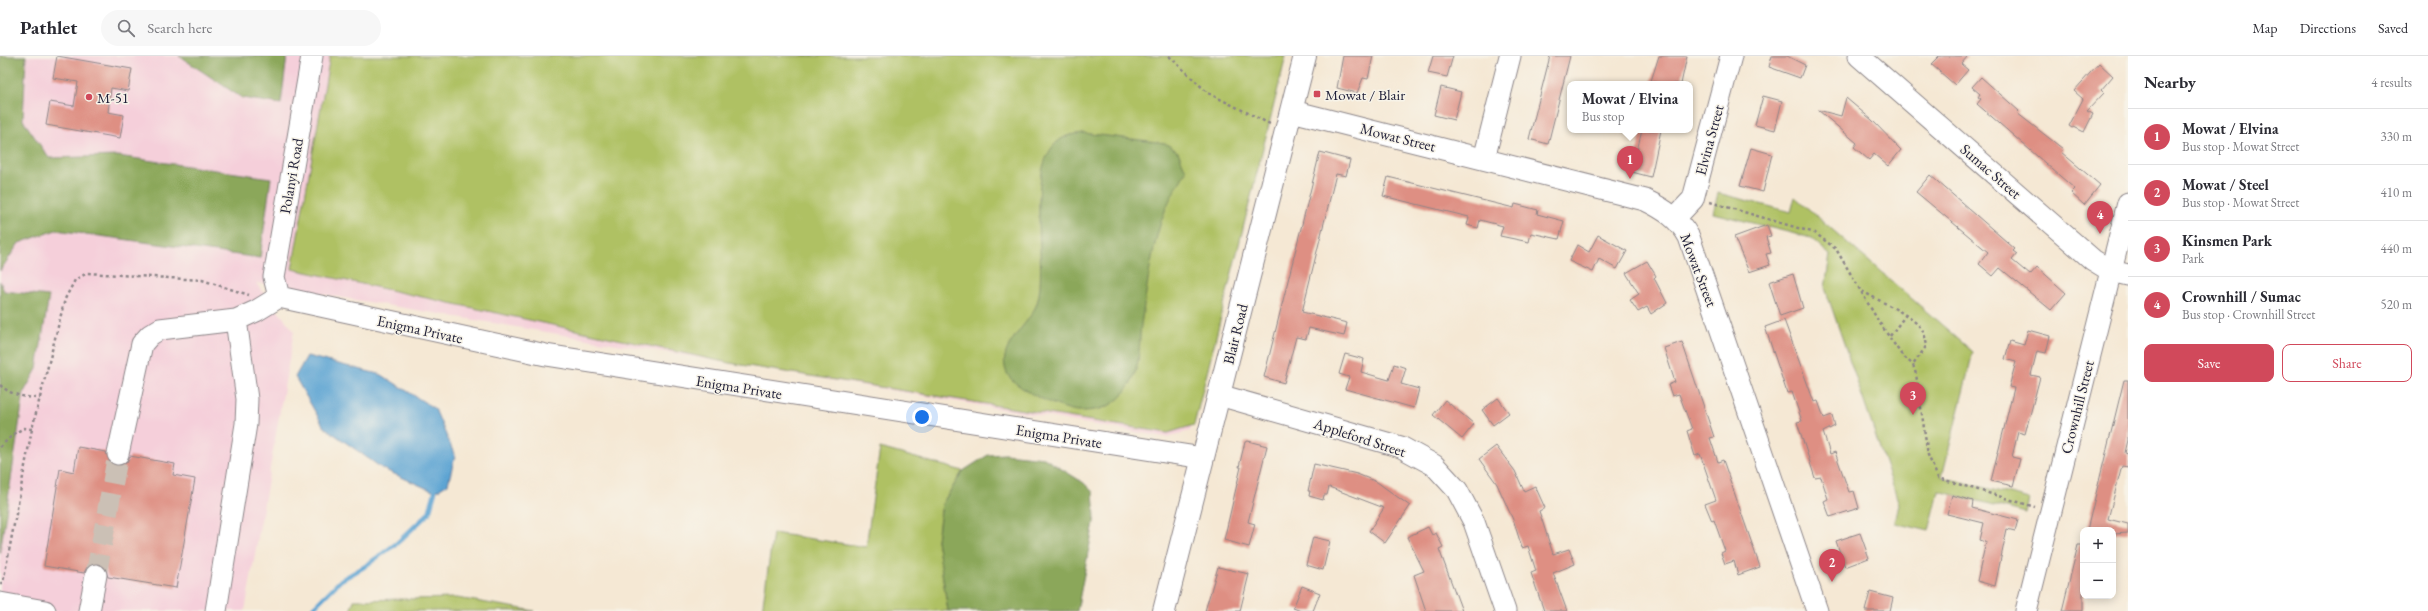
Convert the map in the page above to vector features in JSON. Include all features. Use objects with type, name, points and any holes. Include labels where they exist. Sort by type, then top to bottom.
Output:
[{"type":"main road","name":"Blair Road","points":[[1164,611],[1305,56]]},
{"type":"street","name":"Polanyi Road","points":[[279,297],[274,277],[312,56]]},
{"type":"street","points":[[1484,160],[1510,56]]},
{"type":"street","name":"Elvina Street","points":[[1675,218],[1694,197],[1731,56]]},
{"type":"street","name":"Sumac Street","points":[[1859,56],[2093,260],[2120,273]]},
{"type":"street","name":"Mowat Street","points":[[1292,111],[1645,200],[1660,207],[1675,218],[1689,237],[1817,611]]},
{"type":"street","name":"Crownhill Street","points":[[2026,611],[2050,512],[2120,273],[2128,203]]},
{"type":"street","points":[[118,454],[142,344],[150,336],[160,329],[236,320],[256,311],[279,297]]},
{"type":"street","name":"Enigma Private","points":[[279,297],[354,315],[558,358],[1203,458]]},
{"type":"street","points":[[216,611],[246,424],[247,399],[236,320]]},
{"type":"street","name":"Appleford Street","points":[[1219,395],[1401,447],[1434,465],[1457,490],[1474,522],[1505,611]]},
{"type":"street","points":[[89,611],[96,575]]},
{"type":"street","points":[[0,603],[45,611]]},
{"type":"path","points":[[1169,56],[1208,93],[1286,132]]},
{"type":"path","points":[[1694,197],[1815,233],[1836,249],[1901,354],[1913,365],[1916,374],[1928,455],[1938,478],[2050,512]]},
{"type":"path","points":[[0,583],[3,583],[32,429],[67,293],[75,280],[84,274],[202,280],[261,298],[279,297]]},
{"type":"path","points":[[1862,291],[1905,316],[1919,326],[1924,332],[1927,345],[1913,365]]},
{"type":"path","points":[[1890,336],[1905,316]]},
{"type":"path","points":[[0,385],[5,390],[28,398],[40,398]]},
{"type":"path","points":[[0,447],[15,433],[24,428],[32,429]]},
{"type":"shaded area","points":[[0,56],[1281,56],[1190,431],[1166,437],[256,283],[294,331],[245,611],[0,611]]},
{"type":"green space","points":[[0,56],[26,56],[23,120],[49,158],[118,156],[271,178],[260,258],[56,230],[19,243],[0,271]]},
{"type":"green space","points":[[179,56],[287,56],[281,104],[242,98]]},
{"type":"green space","points":[[330,56],[1286,56],[1194,425],[1168,433],[729,363],[292,269]]},
{"type":"green space","points":[[1083,133],[1165,143],[1178,152],[1186,171],[1168,203],[1157,235],[1141,326],[1138,360],[1134,376],[1125,391],[1115,402],[1103,408],[1088,411],[1072,410],[1062,407],[1050,403],[1027,391],[1010,378],[1006,371],[1004,362],[1006,352],[1010,344],[1028,319],[1037,303],[1040,285],[1040,187],[1044,164],[1052,147],[1067,136]]},
{"type":"green space","points":[[1718,193],[1791,212],[1795,197],[1973,352],[1942,477],[2029,499],[2026,513],[1939,491],[1929,531],[1895,523],[1899,504],[1825,288],[1830,255],[1811,238],[1713,213]]},
{"type":"green space","points":[[0,281],[4,291],[49,296],[37,369],[24,392],[0,553]]},
{"type":"green space","points":[[880,448],[963,471],[942,504],[937,540],[948,611],[762,611],[773,533],[866,547]]},
{"type":"green space","points":[[1005,454],[1044,458],[1084,483],[1093,492],[1095,517],[1077,611],[948,611],[937,540],[942,504],[963,471],[988,455]]},
{"type":"green space","points":[[457,598],[535,611],[350,611],[354,600]]},
{"type":"water","points":[[307,356],[382,375],[435,409],[455,456],[448,484],[435,492],[383,469],[324,427],[295,377]]},
{"type":"building","name":"M-51","points":[[57,56],[132,69],[128,91],[111,88],[108,112],[124,115],[120,138],[46,125],[50,102],[74,106],[78,82],[53,78]]},
{"type":"building","points":[[1343,56],[1373,56],[1368,79],[1363,78],[1357,93],[1337,88]]},
{"type":"building","points":[[1433,56],[1453,56],[1447,77],[1428,73]]},
{"type":"building","points":[[1550,56],[1570,56],[1548,144],[1529,139]]},
{"type":"building","points":[[1659,56],[1687,56],[1682,81],[1651,81]]},
{"type":"building","points":[[1772,56],[1787,56],[1805,65],[1800,78],[1769,67]]},
{"type":"building","points":[[1939,56],[1968,56],[1961,64],[1968,70],[1955,85],[1931,64]]},
{"type":"building","points":[[2099,63],[2113,76],[2101,90],[2104,93],[2087,111],[2093,114],[2084,132],[2069,126],[2083,99],[2074,91]]},
{"type":"building","points":[[1981,77],[2019,111],[2017,113],[2063,149],[2061,152],[2100,185],[2084,205],[2071,193],[2075,189],[1977,104],[1981,99],[1978,97],[1980,94],[1972,87]]},
{"type":"building","points":[[1441,87],[1461,92],[1454,120],[1434,115]]},
{"type":"building","points":[[1763,96],[1782,101],[1775,130],[1755,125]]},
{"type":"building","points":[[1846,98],[1872,120],[1901,150],[1888,166],[1874,154],[1869,160],[1854,147],[1857,143],[1818,110],[1841,116]]},
{"type":"building","points":[[1641,133],[1660,133],[1651,177],[1632,172]]},
{"type":"building","points":[[1751,148],[1772,154],[1763,192],[1740,186]]},
{"type":"building","points":[[1320,152],[1350,160],[1346,176],[1336,174],[1302,312],[1347,323],[1344,336],[1309,328],[1306,339],[1296,337],[1284,383],[1264,377]]},
{"type":"building","points":[[1930,175],[2015,249],[2013,251],[2017,254],[2012,260],[2030,275],[2037,267],[2066,293],[2051,310],[2000,268],[1993,276],[1979,264],[1988,252],[1916,192]]},
{"type":"building","points":[[1388,177],[1514,208],[1515,204],[1538,210],[1537,214],[1564,221],[1559,239],[1531,233],[1529,242],[1500,236],[1503,226],[1480,220],[1478,228],[1467,225],[1469,217],[1383,196]]},
{"type":"building","points":[[1767,225],[1771,236],[1766,237],[1771,253],[1766,254],[1770,265],[1749,272],[1734,237]]},
{"type":"building","points":[[1598,235],[1627,251],[1617,269],[1599,259],[1593,272],[1569,261],[1577,245],[1589,252]]},
{"type":"building","points":[[1647,261],[1656,276],[1654,278],[1667,303],[1651,314],[1647,307],[1638,312],[1630,300],[1639,294],[1626,273]]},
{"type":"building","points":[[1793,274],[1803,308],[1780,316],[1769,282]]},
{"type":"building","points":[[1784,320],[1814,402],[1818,401],[1824,418],[1832,415],[1835,426],[1823,432],[1830,454],[1835,452],[1849,492],[1854,491],[1859,508],[1830,517],[1824,501],[1828,499],[1821,477],[1815,478],[1797,422],[1802,421],[1792,392],[1787,393],[1765,327]]},
{"type":"building","points":[[2028,330],[2050,336],[2046,353],[2037,351],[2031,375],[2040,377],[2025,434],[2018,432],[2012,457],[2020,459],[2013,486],[1991,481],[2014,388],[2009,387],[2016,362],[2005,359],[2010,341],[2024,345]]},
{"type":"building","points":[[1682,342],[1714,437],[1710,438],[1718,462],[1723,460],[1760,567],[1738,575],[1734,561],[1725,564],[1721,553],[1725,551],[1714,520],[1712,521],[1705,504],[1716,500],[1700,454],[1695,456],[1687,431],[1692,429],[1679,394],[1672,396],[1668,385],[1675,382],[1664,348]]},
{"type":"building","points":[[1345,354],[1364,359],[1361,372],[1389,380],[1394,364],[1406,368],[1401,384],[1419,389],[1414,408],[1345,389],[1349,377],[1339,374]]},
{"type":"building","points":[[2124,380],[2128,380],[2128,440],[2125,453],[2128,454],[2128,467],[2122,466],[2108,519],[2128,524],[2128,533],[2116,534],[2116,527],[2088,527]]},
{"type":"building","points":[[1498,398],[1509,413],[1493,425],[1482,410]]},
{"type":"building","points":[[1445,400],[1474,424],[1462,439],[1433,415]]},
{"type":"building","points":[[1248,441],[1267,446],[1248,522],[1255,524],[1249,547],[1224,540],[1241,467],[1239,467],[1242,454],[1245,442]]},
{"type":"building","points":[[1496,446],[1515,471],[1524,491],[1535,486],[1545,508],[1539,511],[1553,554],[1569,549],[1575,564],[1553,573],[1567,611],[1544,611],[1531,573],[1536,571],[1528,546],[1522,548],[1514,522],[1497,484],[1479,459]]},
{"type":"building","points":[[78,447],[106,452],[110,463],[116,466],[127,462],[130,456],[175,464],[173,475],[195,479],[176,588],[108,577],[104,566],[98,563],[87,567],[84,573],[44,566],[60,469],[74,472]]},
{"type":"building","points":[[1314,464],[1357,474],[1377,482],[1410,506],[1385,543],[1369,531],[1384,508],[1329,487],[1327,495],[1324,495],[1323,500],[1309,496],[1310,491],[1308,491]]},
{"type":"building","points":[[1952,495],[1973,501],[1972,508],[2018,520],[2015,531],[2007,529],[1995,586],[1977,581],[1986,542],[1980,540],[1984,523],[1947,514]]},
{"type":"building","points":[[1428,527],[1432,535],[1436,533],[1443,547],[1439,549],[1462,611],[1426,611],[1414,575],[1424,571],[1407,537]]},
{"type":"building","points":[[1860,533],[1869,558],[1845,567],[1836,541]]},
{"type":"building","points":[[1313,537],[1330,541],[1323,570],[1306,565]]},
{"type":"building","points":[[2078,545],[2080,545],[2080,599],[2083,599],[2083,611],[2062,611]]},
{"type":"building","points":[[1218,567],[1249,574],[1240,611],[1205,611]]},
{"type":"building","points":[[1302,586],[1320,593],[1313,611],[1301,611],[1293,608]]},
{"type":"building","points":[[1870,592],[1893,598],[1890,611],[1865,611]]},
{"type":"waterway","points":[[310,611],[341,580],[364,567],[397,543],[429,513],[435,492]]},
{"type":"tunnel","points":[[96,575],[118,454]]},
{"type":"place","name":"Mowat / Blair","points":[[1317,94]]},
{"type":"place","name":"M-51","points":[[89,97]]},
{"type":"place","name":"Mowat / Elvina","points":[[1630,179]]},
{"type":"place","name":"Crownhill / Sumac","points":[[2100,234]]},
{"type":"place","name":"Kinsmen Park","points":[[1913,415]]},
{"type":"place","name":"Mowat / Steel","points":[[1832,582]]}]
